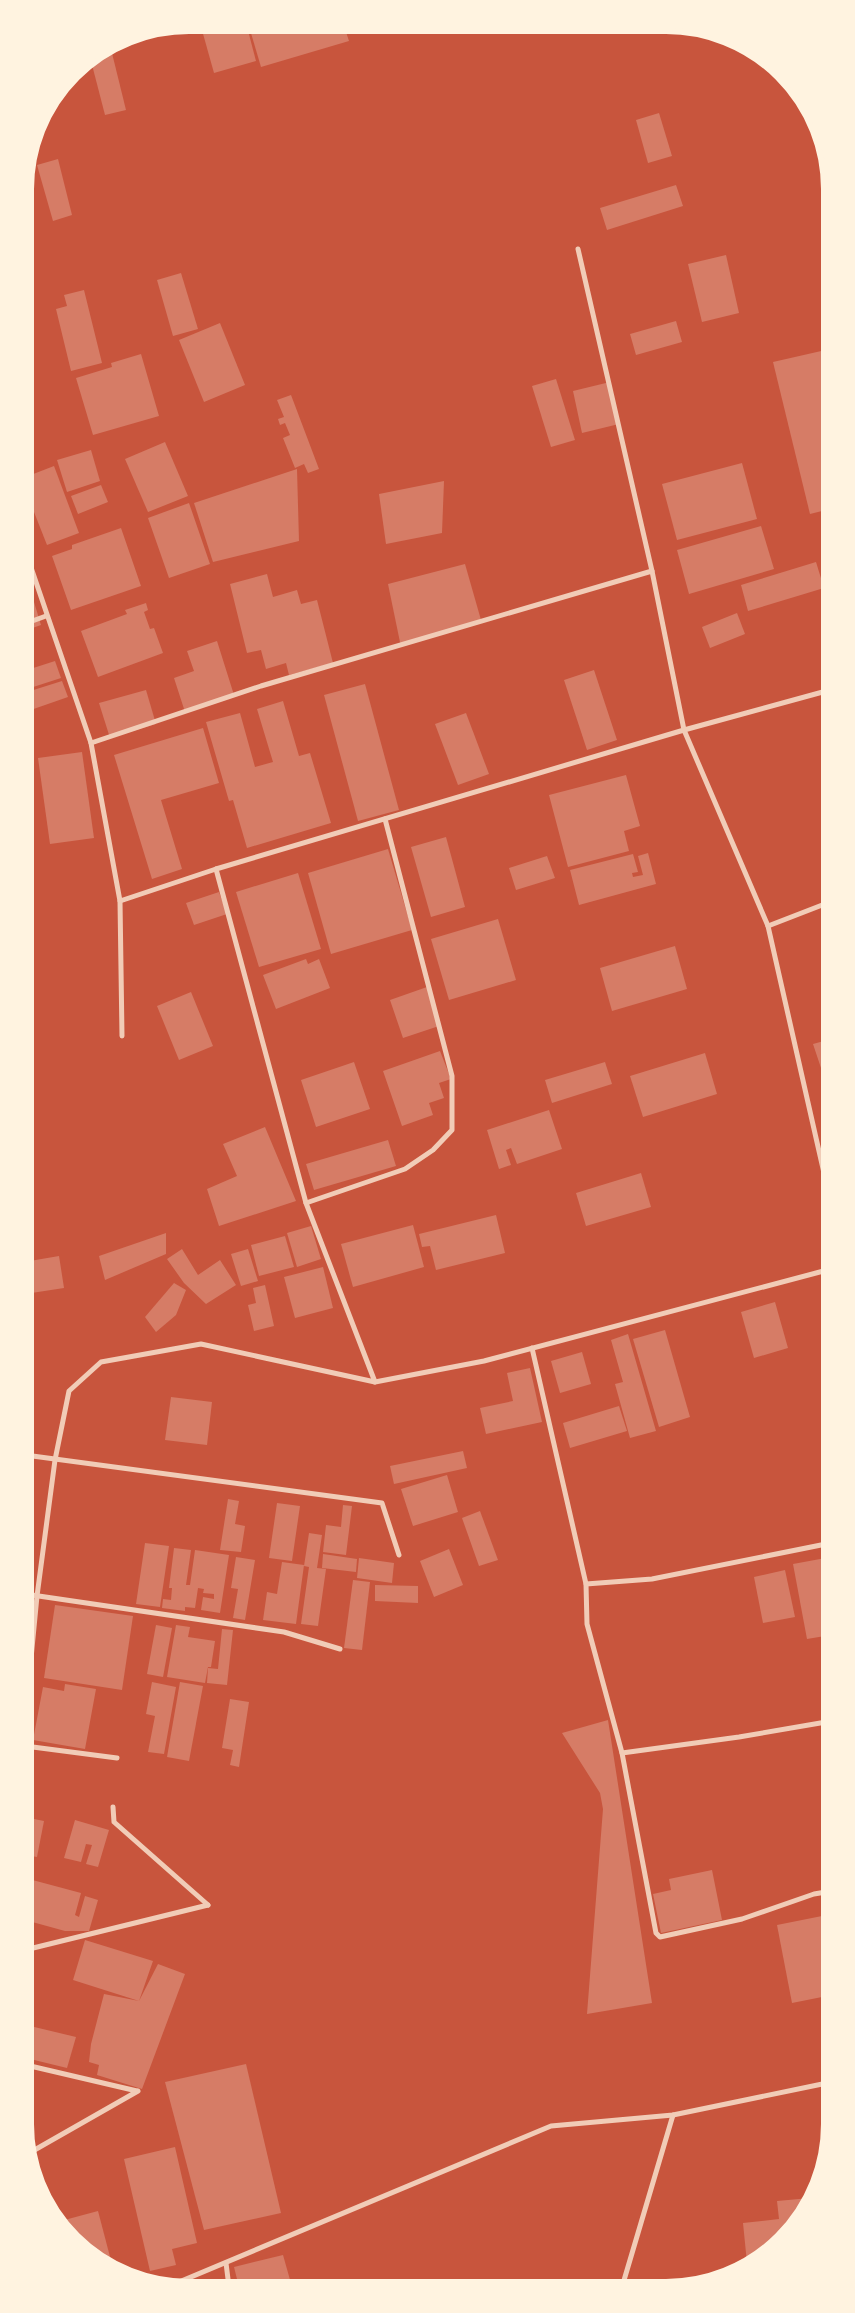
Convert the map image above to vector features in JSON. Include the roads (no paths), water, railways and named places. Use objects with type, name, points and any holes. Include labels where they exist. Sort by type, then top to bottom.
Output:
[{"type":"street","points":[[578,249],[652,571],[684,730],[768,926],[823,1171]]},
{"type":"street","points":[[91,743],[261,686],[652,571]]},
{"type":"street","points":[[32,572],[91,743],[120,901],[122,1036]]},
{"type":"street","points":[[32,621],[46,616]]},
{"type":"street","points":[[120,901],[216,869],[684,730],[824,692]]},
{"type":"street","points":[[306,1203],[405,1169],[433,1150],[452,1130],[452,1076],[385,819]]},
{"type":"street","points":[[216,869],[306,1203],[375,1382]]},
{"type":"street","points":[[768,926],[824,904]]},
{"type":"street","points":[[31,1656],[37,1596],[55,1460],[69,1391],[101,1362],[201,1344],[375,1382],[484,1361],[823,1271]]},
{"type":"street","points":[[532,1348],[586,1584],[587,1624],[622,1753],[656,1933],[660,1937],[742,1919],[823,1892]]},
{"type":"street","points":[[31,1456],[382,1503],[399,1555]]},
{"type":"street","points":[[586,1584],[652,1579],[823,1545]]},
{"type":"street","points":[[31,1595],[284,1632],[340,1649]]},
{"type":"street","points":[[622,1753],[739,1737],[823,1723]]},
{"type":"street","points":[[31,1747],[116,1758]]},
{"type":"street","points":[[31,1949],[208,1905],[114,1822],[113,1807]]},
{"type":"street","points":[[31,2066],[138,2091],[34,2150]]},
{"type":"street","points":[[181,2281],[551,2126],[673,2115],[823,2084]]},
{"type":"street","points":[[623,2282],[673,2115]]},
{"type":"street","points":[[226,2263],[229,2282]]}]
